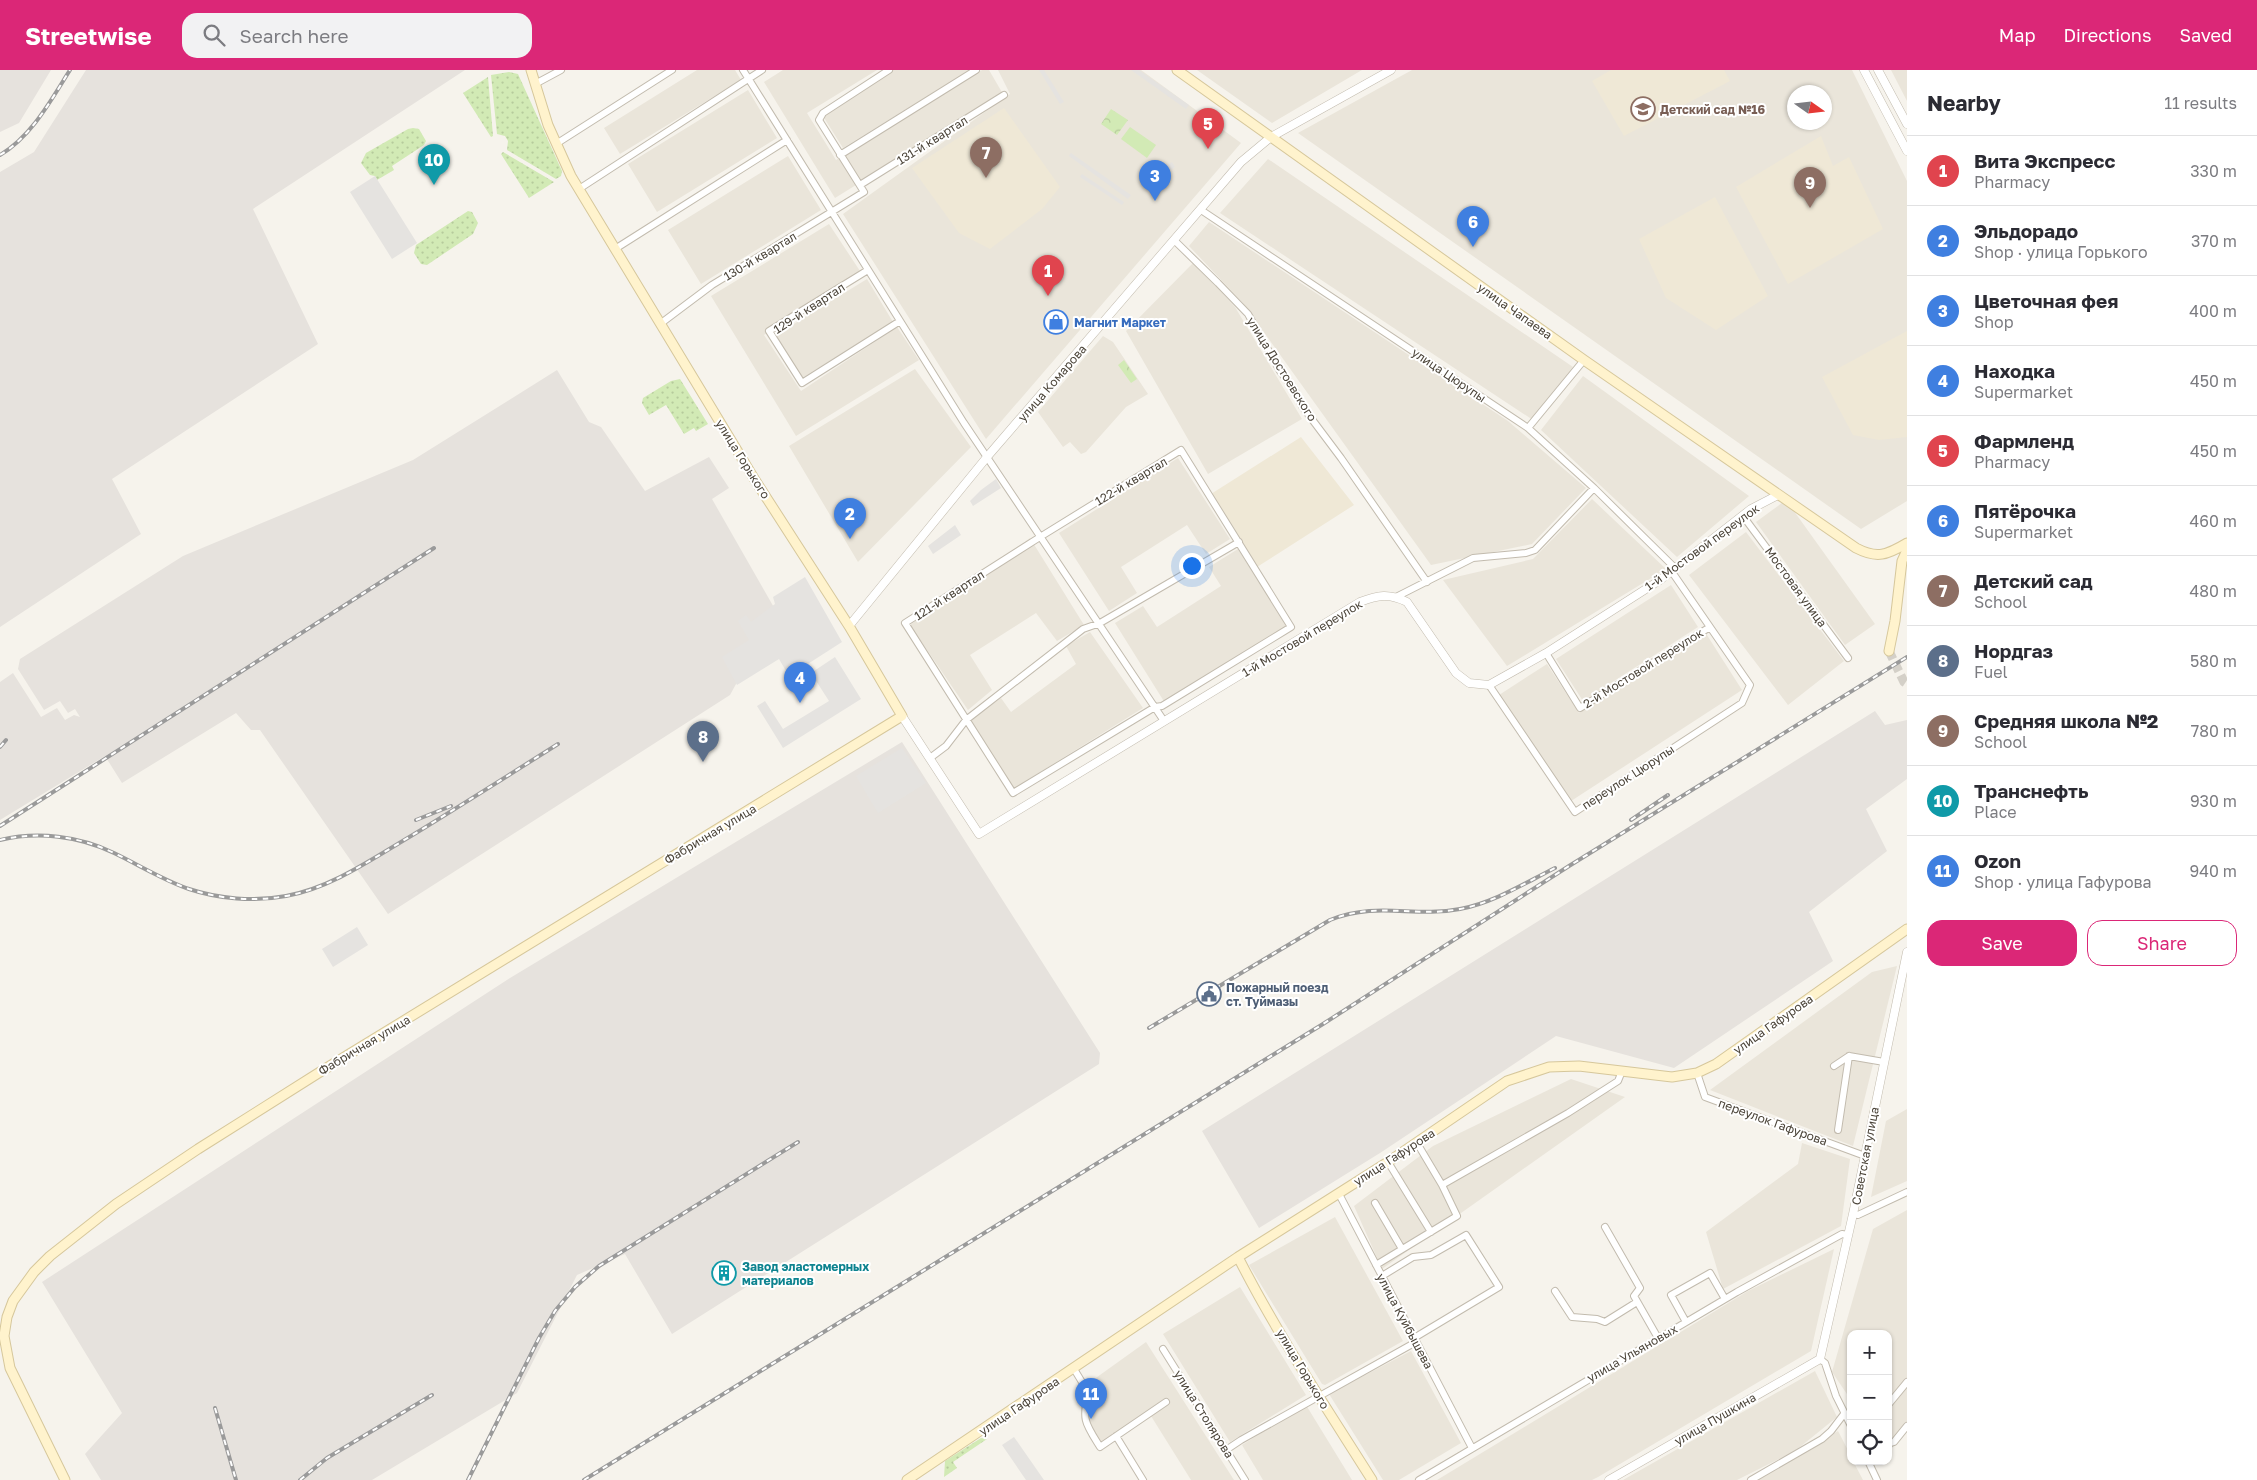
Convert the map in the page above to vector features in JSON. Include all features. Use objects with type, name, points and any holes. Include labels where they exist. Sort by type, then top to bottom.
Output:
[{"type":"main road","name":"улица Чапаева","points":[[1177,70],[1584,360],[1856,548],[1868,554],[1880,555],[1907,543]]},
{"type":"main road","name":"улица Горького","points":[[534,71],[535,84],[556,144],[579,188],[755,480],[849,626],[902,716]]},
{"type":"main road","points":[[1889,651],[1895,621],[1902,561],[1907,550]]},
{"type":"main road","name":"Фабричная улица","points":[[65,1480],[10,1368],[3,1326],[13,1300],[34,1272],[50,1256],[116,1204],[198,1149],[320,1072],[902,716]]},
{"type":"main road","name":"улица Гафурова","points":[[908,1480],[1238,1257],[1388,1162],[1507,1081],[1549,1067],[1579,1066],[1672,1077],[1697,1073],[1716,1064],[1907,929]]},
{"type":"main road","name":"улица Горького","points":[[1238,1257],[1319,1396],[1372,1480]]},
{"type":"street","points":[[535,84],[561,70]]},
{"type":"street","points":[[556,144],[672,70]]},
{"type":"street","points":[[743,70],[987,457],[1100,623],[1164,722]]},
{"type":"street","points":[[579,188],[762,70]]},
{"type":"street","points":[[860,185],[819,120],[823,113],[889,70]]},
{"type":"street","points":[[840,154],[976,70]]},
{"type":"street","name":"улица Комарова","points":[[849,626],[987,457],[1175,241],[1241,162],[1272,138],[1391,70]]},
{"type":"street","points":[[1864,70],[1907,151]]},
{"type":"street","points":[[1878,70],[1907,124]]},
{"type":"street","name":"131-й квартал","points":[[860,185],[1004,95]]},
{"type":"street","points":[[615,249],[786,140]]},
{"type":"street","name":"130-й квартал","points":[[660,324],[712,285],[864,192],[860,185]]},
{"type":"street","name":"улица Цюрупы","points":[[1201,210],[1528,428],[1594,488],[1673,570],[1750,685]]},
{"type":"street","name":"улица Достоевского","points":[[1175,241],[1248,314],[1280,371],[1294,389],[1302,406],[1341,458],[1427,582]]},
{"type":"street","name":"129-й квартал","points":[[868,270],[769,331],[802,384],[900,321]]},
{"type":"street","points":[[1528,428],[1584,360]]},
{"type":"street","name":"122-й квартал","points":[[1040,537],[1182,450],[1291,627],[1162,706],[1155,707]]},
{"type":"street","points":[[1396,597],[1473,558],[1526,553],[1535,550],[1594,488]]},
{"type":"street","name":"1-й Мостовой переулок","points":[[1489,685],[1546,653],[1673,570],[1743,516],[1778,495]]},
{"type":"street","name":"Мостовая улица","points":[[1743,516],[1848,658]]},
{"type":"street","name":"121-й квартал","points":[[1040,537],[905,623],[1013,793],[1155,707]]},
{"type":"street","points":[[930,758],[946,746],[966,720],[1084,629],[1100,623],[1239,542]]},
{"type":"street","name":"1-й Мостовой переулок","points":[[979,834],[1360,602],[1378,596],[1396,597]]},
{"type":"street","points":[[1396,597],[1407,602],[1456,673],[1469,683],[1489,685]]},
{"type":"street","name":"2-й Мостовой переулок","points":[[1546,653],[1580,708],[1710,626]]},
{"type":"street","name":"переулок Цюрупы","points":[[1489,685],[1575,812],[1742,703],[1750,685]]},
{"type":"street","name":"улица Горького","points":[[902,716],[979,834]]},
{"type":"street","name":"Советская улица","points":[[1820,1359],[1853,1214],[1907,952]]},
{"type":"street","points":[[1834,1066],[1849,1056],[1884,1062]]},
{"type":"street","points":[[1838,1130],[1849,1056]]},
{"type":"street","points":[[1442,1185],[1568,1114],[1618,1081],[1622,1072]]},
{"type":"street","name":"переулок Гафурова","points":[[1697,1073],[1705,1097],[1864,1156]]},
{"type":"street","points":[[1376,1265],[1457,1216],[1442,1185],[1417,1143]]},
{"type":"street","points":[[1388,1162],[1430,1232]]},
{"type":"street","points":[[1853,1214],[1858,1215],[1907,1192]]},
{"type":"street","name":"улица Куйбышева","points":[[1339,1194],[1472,1448]]},
{"type":"street","points":[[1375,1203],[1402,1249]]},
{"type":"street","points":[[1605,1227],[1640,1288],[1634,1296],[1658,1338]]},
{"type":"street","name":"улица Ульяновых","points":[[1419,1480],[1725,1299],[1842,1234],[1848,1235]]},
{"type":"street","points":[[1226,1450],[1415,1340],[1499,1287],[1466,1235],[1431,1255],[1412,1257],[1382,1276]]},
{"type":"street","points":[[1686,1322],[1671,1295],[1710,1273],[1725,1299]]},
{"type":"street","points":[[1555,1291],[1572,1318],[1597,1319],[1605,1322],[1637,1302]]},
{"type":"street","name":"улица Столярова","points":[[1163,1349],[1245,1480]]},
{"type":"street","points":[[1820,1359],[1825,1363],[1848,1420]]},
{"type":"street","name":"улица Пушкина","points":[[1609,1480],[1820,1359]]},
{"type":"street","points":[[1074,1368],[1088,1392],[1084,1414],[1088,1428],[1100,1447],[1166,1402]]},
{"type":"street","points":[[1892,1400],[1907,1382]]},
{"type":"street","points":[[1751,1480],[1822,1439],[1844,1414]]},
{"type":"street","points":[[1892,1443],[1907,1426]]},
{"type":"street","points":[[1116,1436],[1143,1480]]},
{"type":"street","points":[[1870,1465],[1877,1480]]},
{"type":"shaded area","points":[[0,70],[51,70],[19,123],[0,132]]},
{"type":"shaded area","points":[[86,70],[465,70],[253,209],[318,344],[112,479],[141,534],[0,627],[0,172],[34,152]]},
{"type":"shaded area","points":[[697,70],[735,70],[741,80],[620,154],[604,128]]},
{"type":"shaded area","points":[[783,70],[877,70],[807,113],[836,160],[982,70],[989,70],[1003,94],[835,198],[764,82]]},
{"type":"shaded area","points":[[891,70],[970,70],[843,148],[821,113]]},
{"type":"shaded area","points":[[998,70],[1141,70],[1241,143],[986,439],[843,214],[1010,94]]},
{"type":"shaded area","points":[[1039,70],[1044,70],[1064,102],[1060,104]]},
{"type":"shaded area","points":[[1131,70],[1139,70],[1189,105],[1186,109]]},
{"type":"shaded area","points":[[1197,70],[1362,70],[1272,123]]},
{"type":"shaded area","points":[[1412,70],[1852,70],[1907,181],[1907,501],[1861,529],[1298,133]]},
{"type":"shaded area","name":"Детский сад №16","points":[[1611,70],[1724,70],[1730,81],[1624,136],[1592,81]]},
{"type":"shaded area","points":[[1891,70],[1907,70],[1907,101]]},
{"type":"shaded area","points":[[748,90],[777,138],[657,212],[628,164]]},
{"type":"shaded area","points":[[1004,108],[1060,187],[1042,209],[990,249],[959,233],[912,168]]},
{"type":"shaded area","points":[[1821,136],[1833,166],[1849,157],[1883,229],[1788,284],[1736,187]]},
{"type":"shaded area","points":[[1071,153],[1131,195],[1128,199],[1069,156]]},
{"type":"shaded area","points":[[788,156],[821,210],[701,284],[668,230]]},
{"type":"shaded area","points":[[1268,159],[1573,367],[1536,422],[1220,213]]},
{"type":"shaded area","points":[[1172,162],[1175,167],[1151,185],[1148,180]]},
{"type":"shaded area","points":[[1082,174],[1124,202],[1122,205],[1080,177]]},
{"type":"shaded area","points":[[375,176],[417,243],[392,259],[350,192]]},
{"type":"shaded area","points":[[1715,197],[1768,296],[1716,330],[1666,298],[1639,239]]},
{"type":"shaded area","points":[[1209,222],[1508,421],[1586,488],[1532,544],[1431,565],[1243,303],[1189,246]]},
{"type":"shaded area","points":[[829,224],[860,271],[764,335],[801,391],[897,327],[919,360],[796,436],[711,296]]},
{"type":"shaded area","points":[[1194,262],[1235,307],[1302,419],[1208,474],[1126,331]]},
{"type":"shaded area","points":[[867,279],[893,322],[802,378],[776,335]]},
{"type":"shaded area","points":[[1907,331],[1907,437],[1879,440],[1853,435],[1822,377]]},
{"type":"shaded area","points":[[1103,336],[1113,342],[1148,394],[1126,407],[1086,452],[1081,454],[1070,442],[1063,447],[1038,412]]},
{"type":"shaded area","points":[[915,369],[971,447],[858,562],[789,446]]},
{"type":"shaded area","points":[[557,370],[589,422],[601,427],[645,491],[709,457],[729,488],[712,499],[776,611],[730,695],[388,914],[260,730],[251,730],[236,713],[122,783],[105,756],[0,820],[0,682],[13,673],[41,717],[57,708],[65,720],[74,715],[80,717],[75,709],[68,713],[60,701],[44,710],[18,669],[20,659],[183,556],[413,460]]},
{"type":"shaded area","points":[[1583,376],[1749,496],[1677,557],[1541,430]]},
{"type":"shaded area","points":[[1301,437],[1354,505],[1257,567],[1211,494]]},
{"type":"shaded area","points":[[1178,458],[1230,539],[1206,554],[1187,525],[1121,567],[1137,593],[1109,611],[1059,533]]},
{"type":"shaded area","points":[[996,479],[1001,488],[973,506],[970,501]]},
{"type":"shaded area","points":[[1592,499],[1666,569],[1507,666],[1443,580],[1533,559]]},
{"type":"shaded area","points":[[1786,500],[1875,624],[1845,645],[1756,522]]},
{"type":"shaded area","points":[[955,525],[961,535],[933,554],[928,546]]},
{"type":"shaded area","points":[[1746,532],[1844,661],[1788,705],[1689,575]]},
{"type":"shaded area","points":[[1030,538],[1084,625],[1057,641],[1036,613],[970,655],[992,690],[968,710],[910,625]]},
{"type":"shaded area","points":[[1238,549],[1287,626],[1165,703],[1115,623],[1143,606],[1157,627],[1221,586],[1209,567]]},
{"type":"shaded area","points":[[805,577],[842,642],[789,676],[779,659],[737,685],[722,657],[749,640],[738,621],[746,615],[751,622],[775,604],[773,597]]},
{"type":"shaded area","points":[[1671,585],[1698,627],[1583,701],[1556,659]]},
{"type":"shaded area","points":[[1090,632],[1143,708],[1013,789],[970,719],[1001,698],[1011,712],[1076,664],[1066,646]]},
{"type":"shaded area","points":[[1705,632],[1742,690],[1568,803],[1499,695],[1547,664],[1579,713]]},
{"type":"shaded area","points":[[835,657],[861,699],[783,748],[757,706],[765,701],[783,729],[829,701],[811,673]]},
{"type":"shaded area","points":[[1875,711],[1885,725],[1907,720],[1907,779],[1866,809],[1887,851],[1809,912],[1833,961],[1674,1068],[1556,1036],[1380,1153],[1259,1228],[1202,1131]]},
{"type":"shaded area","points":[[902,742],[1100,1053],[1099,1064],[672,1334],[625,1254],[577,1275],[517,1393],[372,1480],[101,1480],[85,1454],[122,1413],[42,1282],[510,978]]},
{"type":"shaded area","points":[[902,748],[926,783],[878,813],[856,776]]},
{"type":"shaded area","points":[[357,927],[368,945],[333,967],[322,949]]},
{"type":"shaded area","points":[[1897,966],[1853,1146],[1710,1090],[1872,972]]},
{"type":"shaded area","points":[[1571,1079],[1625,1097],[1382,1269],[1354,1206],[1433,1146]]},
{"type":"shaded area","points":[[1907,1109],[1907,1181],[1871,1197],[1886,1121]]},
{"type":"shaded area","points":[[1802,1143],[1850,1159],[1841,1226],[1723,1289],[1706,1232],[1798,1164]]},
{"type":"shaded area","points":[[1907,1210],[1907,1428],[1892,1448],[1892,1330],[1847,1330],[1847,1394],[1832,1372],[1873,1229]]},
{"type":"shaded area","points":[[1335,1217],[1403,1341],[1325,1385],[1322,1384],[1249,1265]]},
{"type":"shaded area","points":[[1834,1249],[1811,1351],[1598,1477],[1592,1480],[1437,1480],[1748,1291]]},
{"type":"shaded area","points":[[1240,1287],[1306,1395],[1230,1442],[1163,1334]]},
{"type":"shaded area","points":[[1146,1342],[1234,1480],[1191,1480],[1151,1416],[1103,1446],[1085,1415],[1099,1405],[1086,1385]]},
{"type":"shaded area","points":[[1411,1351],[1461,1443],[1399,1480],[1383,1480],[1329,1394]]},
{"type":"shaded area","points":[[1815,1371],[1837,1417],[1795,1451],[1737,1480],[1623,1480]]},
{"type":"shaded area","points":[[1306,1405],[1352,1480],[1263,1480],[1242,1445]]},
{"type":"shaded area","points":[[1838,1431],[1847,1448],[1847,1465],[1855,1465],[1863,1480],[1754,1480]]},
{"type":"shaded area","points":[[1014,1437],[1044,1480],[1026,1480],[1002,1445]]},
{"type":"green space","points":[[509,72],[518,74],[562,171],[561,176],[556,179],[507,150],[508,141],[505,136],[497,134],[491,75]]},
{"type":"green space","points":[[488,77],[493,136],[491,137],[463,93]]},
{"type":"green space","points":[[1111,109],[1128,120],[1117,135],[1101,124]]},
{"type":"green space","points":[[1130,127],[1156,145],[1147,158],[1121,139]]},
{"type":"green space","points":[[413,128],[419,129],[426,141],[424,145],[392,166],[394,170],[377,180],[375,176],[370,175],[361,163],[366,153]]},
{"type":"green space","points":[[503,152],[554,182],[529,198],[501,154]]},
{"type":"green space","points":[[468,211],[472,212],[478,223],[473,234],[427,265],[421,264],[414,253],[416,245]]},
{"type":"green space","points":[[1124,360],[1137,379],[1131,383],[1118,365]]},
{"type":"green space","points":[[680,379],[708,424],[696,431],[694,428],[684,434],[666,405],[649,415],[642,403],[643,398],[671,381]]},
{"type":"green space","points":[[981,1438],[987,1439],[953,1462],[957,1468],[944,1477],[945,1461]]},
{"type":"tunnel","points":[[1889,651],[1904,682],[1907,684]]},
{"type":"railway","points":[[0,155],[22,138],[31,128],[70,70]]},
{"type":"railway","points":[[0,826],[434,548]]},
{"type":"railway","points":[[584,1480],[1323,1024],[1569,866],[1907,657]]},
{"type":"railway","points":[[0,747],[6,740]]},
{"type":"railway","points":[[0,840],[29,836],[73,839],[101,847],[170,881],[200,892],[237,899],[262,899],[286,896],[303,892],[351,872],[558,744]]},
{"type":"railway","points":[[1631,820],[1668,795]]},
{"type":"railway","points":[[416,820],[451,806]]},
{"type":"railway","points":[[1149,1028],[1330,920],[1347,914],[1364,912],[1427,912],[1460,909],[1497,897],[1555,868]]},
{"type":"railway","points":[[468,1480],[539,1338],[555,1311],[575,1287],[599,1266],[798,1142]]},
{"type":"railway","points":[[300,1480],[327,1458],[432,1395]]},
{"type":"railway","points":[[215,1408],[236,1480]]},
{"type":"place","name":"Детский сад №16","points":[[1643,109]]},
{"type":"place","name":"Фармленд","points":[[1208,149]]},
{"type":"place","name":"Детский сад","points":[[986,178]]},
{"type":"place","name":"Транснефть","points":[[434,185]]},
{"type":"place","name":"Цветочная фея","points":[[1155,201]]},
{"type":"place","name":"Средняя школа №2","points":[[1810,208]]},
{"type":"place","name":"Пятёрочка","points":[[1473,247]]},
{"type":"place","name":"Вита Экспресс","points":[[1048,296]]},
{"type":"place","name":"Магнит Маркет","points":[[1056,322]]},
{"type":"place","name":"Эльдорадо","points":[[850,539]]},
{"type":"place","name":"Находка","points":[[800,703]]},
{"type":"place","name":"Нордгаз","points":[[703,762]]},
{"type":"place","name":"Пожарный поезд ст. Туймазы","points":[[1209,994]]},
{"type":"place","name":"Завод эластомерных материалов","points":[[724,1273]]},
{"type":"place","name":"Ozon","points":[[1091,1419]]}]
